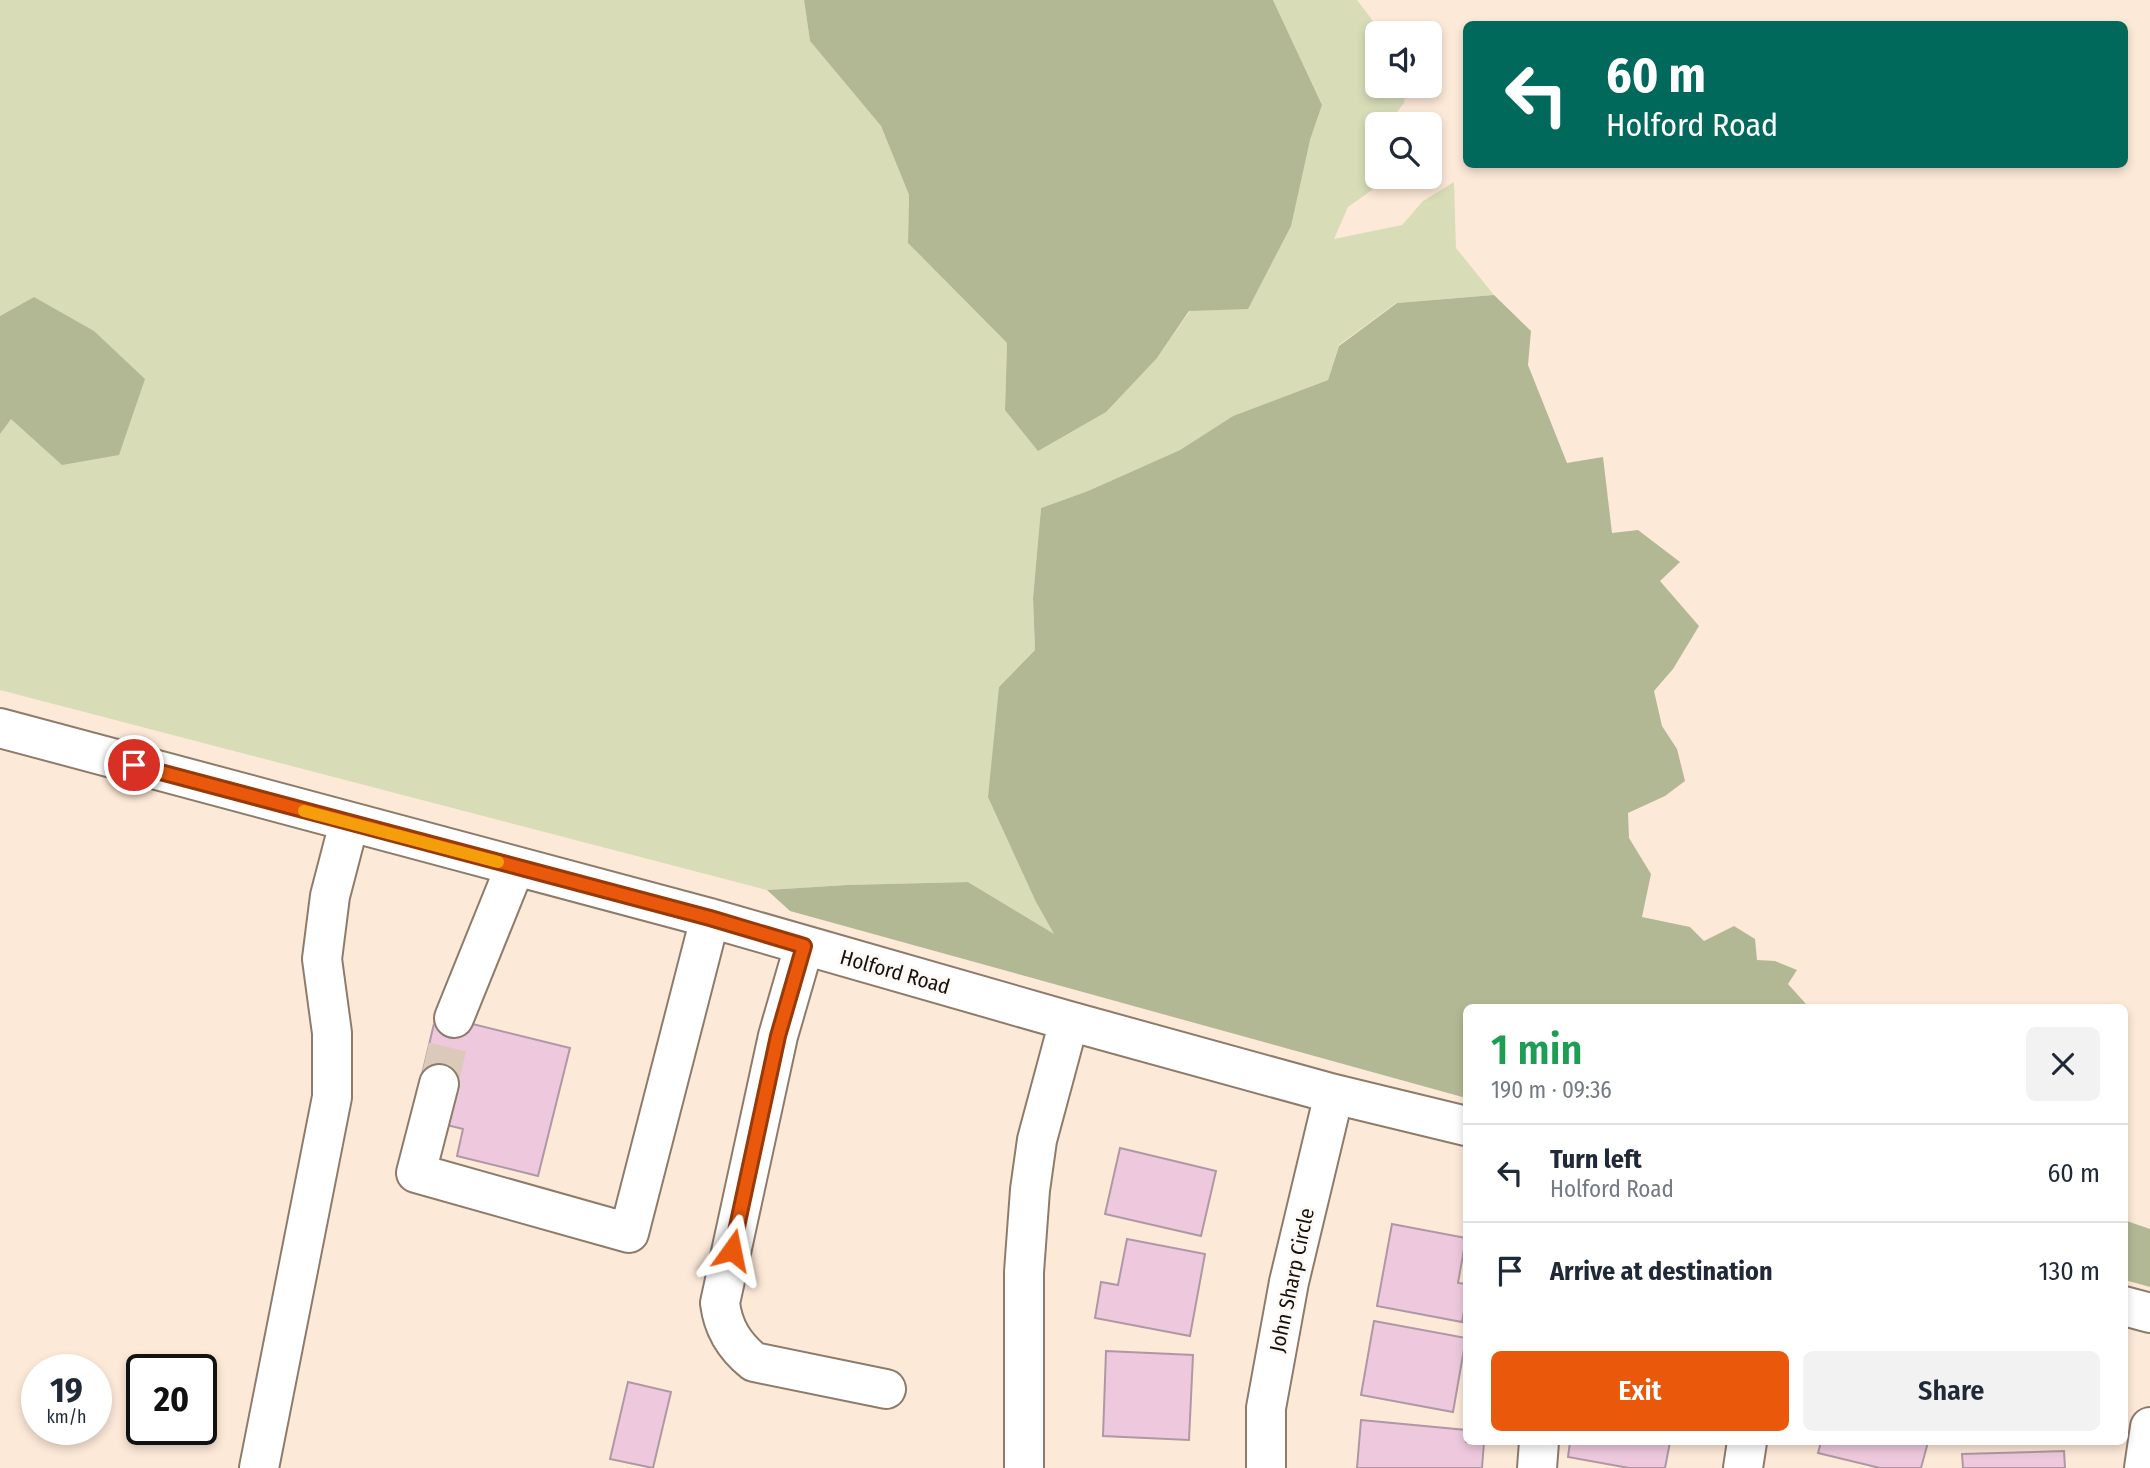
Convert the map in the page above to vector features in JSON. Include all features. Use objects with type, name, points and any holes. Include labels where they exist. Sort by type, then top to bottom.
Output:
[{"type":"street","name":"Holford Road","points":[[0,728],[710,918],[1334,1094],[1463,1125]]},
{"type":"street","points":[[259,1468],[332,1097],[332,1033],[322,959],[330,897],[349,823]]},
{"type":"street","points":[[454,1018],[515,867]]},
{"type":"street","points":[[439,1084],[416,1173],[629,1233],[710,918]]},
{"type":"street","points":[[804,946],[775,1050],[720,1303],[722,1318],[730,1337],[742,1353],[754,1362],[887,1389]]},
{"type":"street","points":[[1024,1468],[1024,1272],[1030,1190],[1037,1140],[1069,1021]]},
{"type":"street","name":"John Sharp Circle","points":[[1266,1468],[1266,1408],[1289,1282],[1334,1094]]},
{"type":"street","points":[[2128,1307],[2150,1313]]},
{"type":"street","points":[[2144,1468],[2150,1427]]},
{"type":"street","points":[[1537,1468],[1539,1445]]},
{"type":"street","points":[[1743,1468],[1747,1445]]},
{"type":"green space","points":[[0,0],[804,0],[810,41],[881,126],[909,195],[908,243],[1007,343],[1005,410],[1157,358],[1310,140],[1322,105],[1273,0],[1357,0],[1373,21],[1365,21],[1365,98],[1405,98],[1397,112],[1365,112],[1365,189],[1373,189],[1348,207],[1334,239],[1402,225],[1423,201],[1454,182],[1456,248],[1494,295],[1396,303],[1339,345],[1328,380],[1233,416],[1180,450],[1088,491],[1041,508],[1033,598],[1035,650],[999,687],[1036,902],[1055,935],[968,882],[767,890],[0,690],[0,434],[10,419],[34,297],[0,316]]},
{"type":"green space","points":[[804,0],[1273,0],[1322,105],[1310,140],[1291,226],[1248,309],[1189,311],[1157,358],[1106,412],[1038,451],[1005,410],[1007,343],[908,243],[909,195],[881,126],[810,41]]},
{"type":"green space","points":[[1494,295],[1531,331],[1528,365],[1567,463],[1603,457],[1612,533],[1638,530],[1680,562],[1660,581],[1699,626],[1673,669],[1654,691],[1662,726],[1677,749],[1685,781],[1665,796],[1628,813],[1629,838],[1651,874],[1642,917],[1690,927],[1704,941],[1734,926],[1755,939],[1757,960],[1775,961],[1797,970],[1788,984],[1806,1004],[1463,1004],[1463,1097],[790,911],[767,890],[968,882],[1054,934],[1036,902],[988,797],[999,687],[1035,650],[1033,598],[1041,508],[1088,491],[1180,450],[1233,416],[1328,380],[1339,346],[1397,303]]},
{"type":"green space","points":[[34,297],[94,331],[145,379],[119,455],[62,465],[11,419],[0,434],[0,316]]},
{"type":"green space","points":[[2128,1221],[2150,1229],[2150,1287],[2128,1281]]},
{"type":"building","points":[[436,1015],[570,1048],[538,1176],[457,1156],[463,1129],[435,1122],[421,1079]]},
{"type":"building","points":[[1120,1148],[1216,1171],[1201,1236],[1105,1214]]},
{"type":"building","points":[[1392,1224],[1463,1237],[1458,1283],[1463,1284],[1462,1322],[1377,1306]]},
{"type":"building","points":[[1127,1239],[1205,1254],[1190,1336],[1095,1318],[1101,1282],[1118,1285]]},
{"type":"building","points":[[1374,1321],[1463,1337],[1463,1355],[1453,1412],[1361,1395]]},
{"type":"building","points":[[1106,1351],[1193,1355],[1189,1440],[1103,1436]]},
{"type":"building","points":[[628,1382],[671,1392],[653,1468],[610,1459]]},
{"type":"building","points":[[1361,1420],[1463,1430],[1463,1445],[1484,1445],[1482,1468],[1357,1468]]},
{"type":"building","points":[[1570,1445],[1669,1445],[1665,1468],[1629,1468],[1568,1457]]},
{"type":"building","points":[[1820,1445],[1927,1445],[1921,1468],[1880,1468],[1818,1453]]},
{"type":"building","points":[[2064,1451],[2065,1468],[1963,1468],[1962,1454]]},
{"type":"tunnel","points":[[439,1084],[454,1018]]},
{"type":"slow traffic","points":[[304,811],[498,862]]},
{"type":"route","points":[[134,765],[710,918],[804,946],[778,1036],[732,1250]]}]
